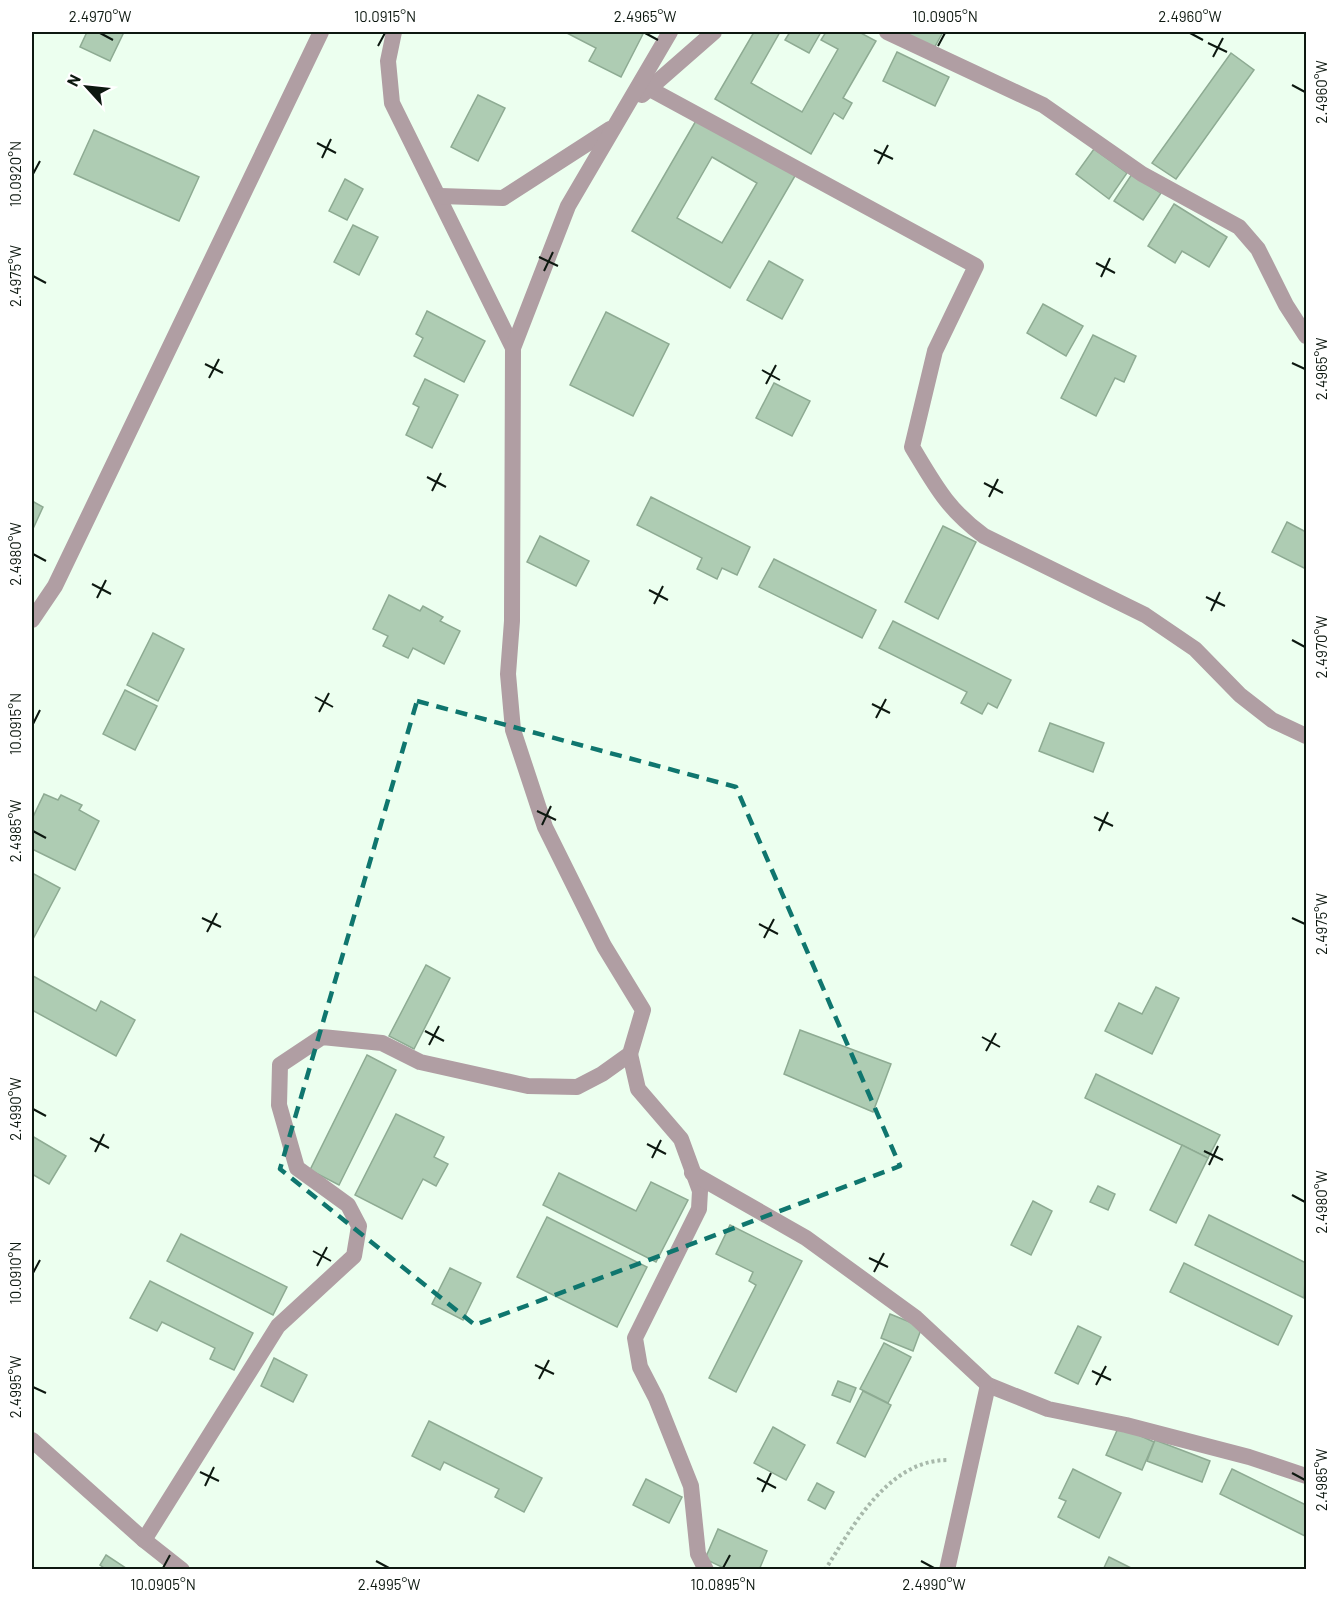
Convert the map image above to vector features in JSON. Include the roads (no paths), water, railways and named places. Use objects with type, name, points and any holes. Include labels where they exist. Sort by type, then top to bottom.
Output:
[{"type":"street","points":[[32,620],[55,586],[321,32]]},
{"type":"street","points":[[394,32],[388,61],[392,103],[440,196],[513,348]]},
{"type":"street","points":[[670,32],[568,206],[513,348],[512,621],[508,674],[513,730],[545,827],[604,946],[643,1010],[630,1054],[638,1089],[681,1139],[700,1191],[699,1209],[636,1338],[640,1367],[656,1398],[691,1486],[698,1554],[706,1569]]},
{"type":"street","points":[[440,196],[503,198],[614,126],[648,88],[700,47],[714,32]]},
{"type":"street","points":[[887,32],[1043,105],[1142,174],[1239,227],[1258,249],[1286,305],[1306,336]]},
{"type":"street","points":[[648,88],[976,266],[935,351],[912,447],[946,503],[961,519],[984,536],[1145,615],[1195,649],[1240,695],[1272,720],[1306,736]]},
{"type":"street","points":[[144,1540],[278,1326],[354,1256],[359,1226],[348,1205],[297,1168],[279,1105],[280,1065],[322,1037],[382,1043],[420,1062],[528,1086],[577,1087],[602,1074],[630,1054]]},
{"type":"street","points":[[693,1173],[806,1238],[916,1318],[988,1385],[1048,1408],[1238,1454],[1306,1476]]},
{"type":"street","points":[[947,1569],[988,1385]]},
{"type":"street","points":[[32,1440],[144,1540],[182,1569]]}]
